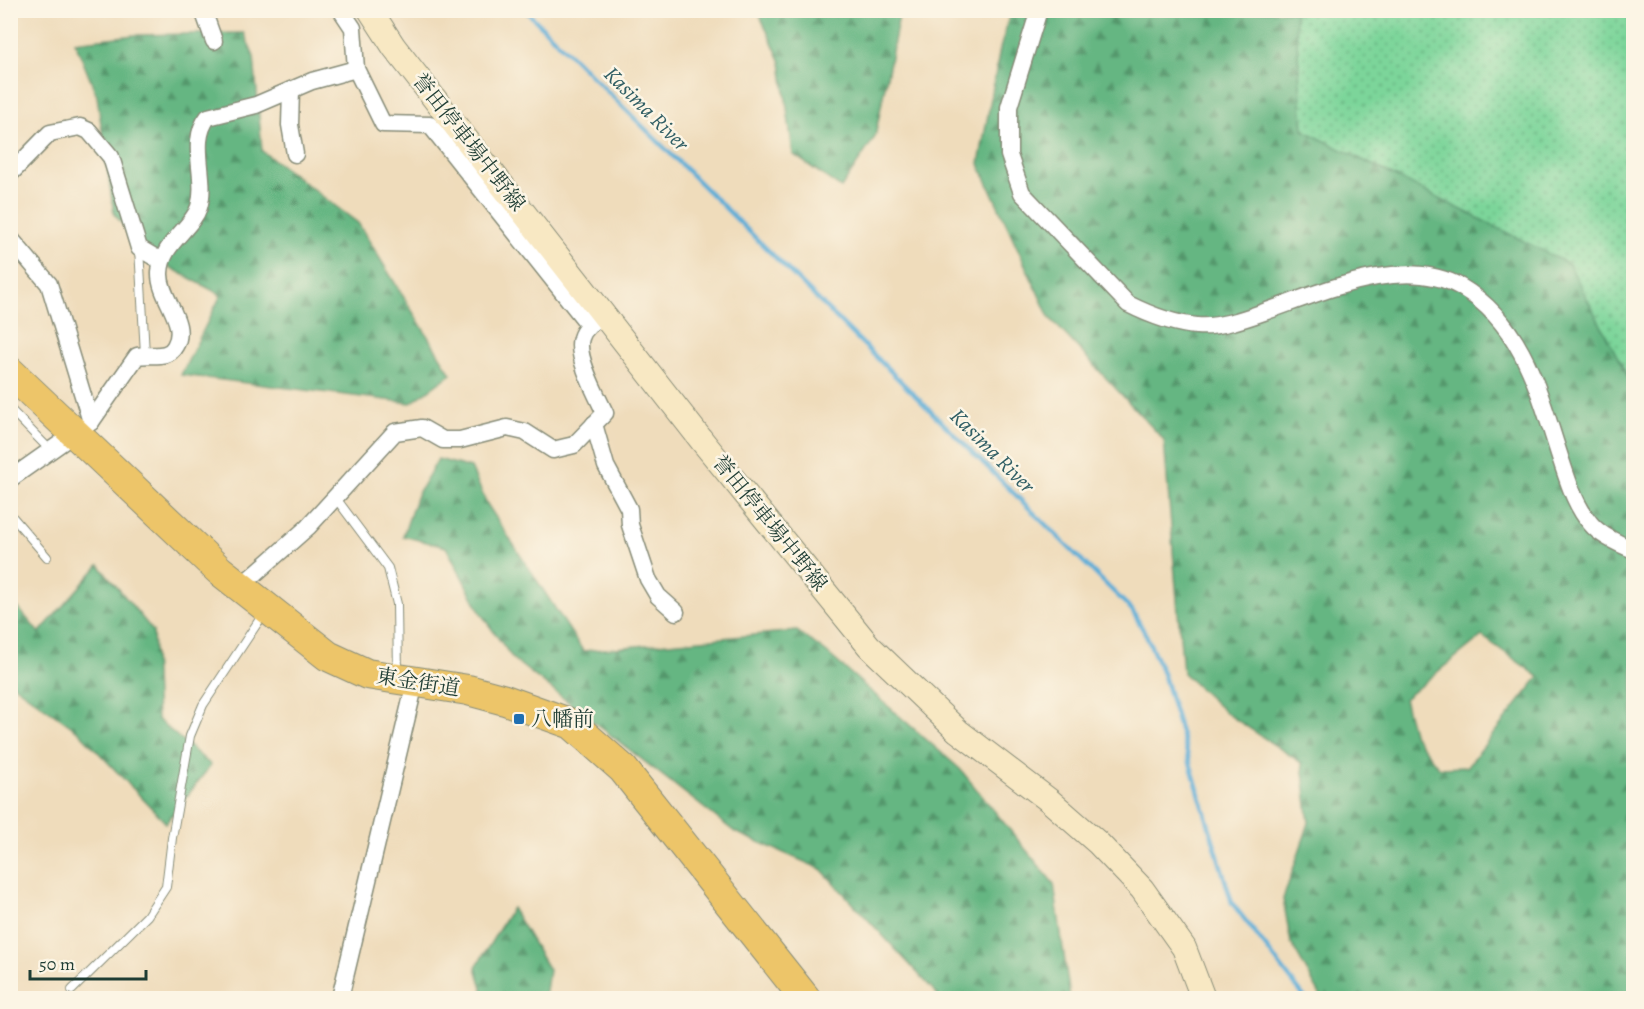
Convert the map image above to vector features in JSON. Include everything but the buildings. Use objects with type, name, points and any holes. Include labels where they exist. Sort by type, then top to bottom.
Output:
[{"type":"highway","name":"東金街道","points":[[10,372],[71,435],[240,587],[328,656],[367,674],[468,690],[506,700],[572,724],[623,769],[805,999]]},
{"type":"main road","name":"誉田停車場中野線","points":[[364,18],[596,320],[869,646],[958,731],[1050,801],[1098,843],[1142,889],[1184,948],[1203,999]]},
{"type":"street","points":[[203,10],[214,41]]},
{"type":"street","points":[[240,587],[308,527],[395,432],[422,428],[443,440],[460,440],[507,428],[525,432],[552,450],[574,445],[605,413],[581,357],[580,338],[596,320],[430,125],[383,124],[356,69],[364,18],[340,10]]},
{"type":"street","points":[[1039,10],[1009,107],[1009,155],[1022,193],[1128,304],[1147,314],[1199,326],[1252,316],[1352,282],[1389,275],[1424,276],[1459,286],[1494,312],[1519,344],[1532,372],[1573,495],[1592,525],[1634,550]]},
{"type":"street","points":[[10,479],[71,435],[104,406],[129,364],[138,356],[164,355],[172,352],[180,334],[178,323],[161,290],[161,261],[178,233],[199,208],[202,190],[199,134],[202,124],[208,117],[256,105],[312,81],[356,69]]},
{"type":"street","points":[[291,90],[290,125],[295,154]]},
{"type":"street","points":[[10,174],[50,133],[80,127],[89,131],[111,157],[139,248],[161,261]]},
{"type":"street","points":[[10,238],[49,285],[71,435]]},
{"type":"street","points":[[594,424],[606,466],[630,509],[630,525],[648,579],[658,596],[676,612]]},
{"type":"street","points":[[340,999],[407,682]]},
{"type":"lane","points":[[139,248],[145,354]]},
{"type":"lane","points":[[10,409],[71,435]]},
{"type":"lane","points":[[335,497],[388,568],[397,604],[400,643],[407,682]]},
{"type":"lane","points":[[10,514],[47,557]]},
{"type":"lane","points":[[72,990],[147,916],[166,887],[190,736],[203,705],[267,609]]},
{"type":"green space","points":[[758,11],[900,11],[875,137],[841,188],[793,154],[781,62]]},
{"type":"green space","points":[[1011,11],[1295,11],[1303,130],[1569,264],[1633,387],[1633,998],[1322,998],[1291,943],[1283,899],[1309,823],[1302,763],[1226,713],[1183,673],[1164,440],[1049,317],[979,164],[1000,49]],"holes":[[[1482,636],[1539,677],[1467,767],[1439,768],[1414,736],[1404,699]]]},
{"type":"green space","points":[[1113,11],[1633,11],[1633,465]]},
{"type":"green space","points":[[244,33],[254,57],[262,151],[358,223],[451,374],[411,403],[181,375],[221,295],[151,257],[114,214],[97,96],[75,42],[135,35]]},
{"type":"green space","points":[[438,459],[471,468],[487,504],[583,651],[797,631],[826,652],[960,769],[1054,884],[1070,998],[936,998],[938,995],[821,869],[735,832],[513,659],[482,615],[446,547],[403,536],[417,495]]},
{"type":"green space","points":[[99,565],[153,631],[157,719],[211,765],[166,823],[79,732],[15,686],[10,679],[10,598],[39,633]]},
{"type":"green space","points":[[512,908],[549,970],[545,998],[485,998],[476,967]]},
{"type":"waterway","name":"Kasima River","points":[[525,10],[1132,610],[1164,676],[1232,903],[1305,998]]},
{"type":"place","name":"八幡前","points":[[519,719]]}]
